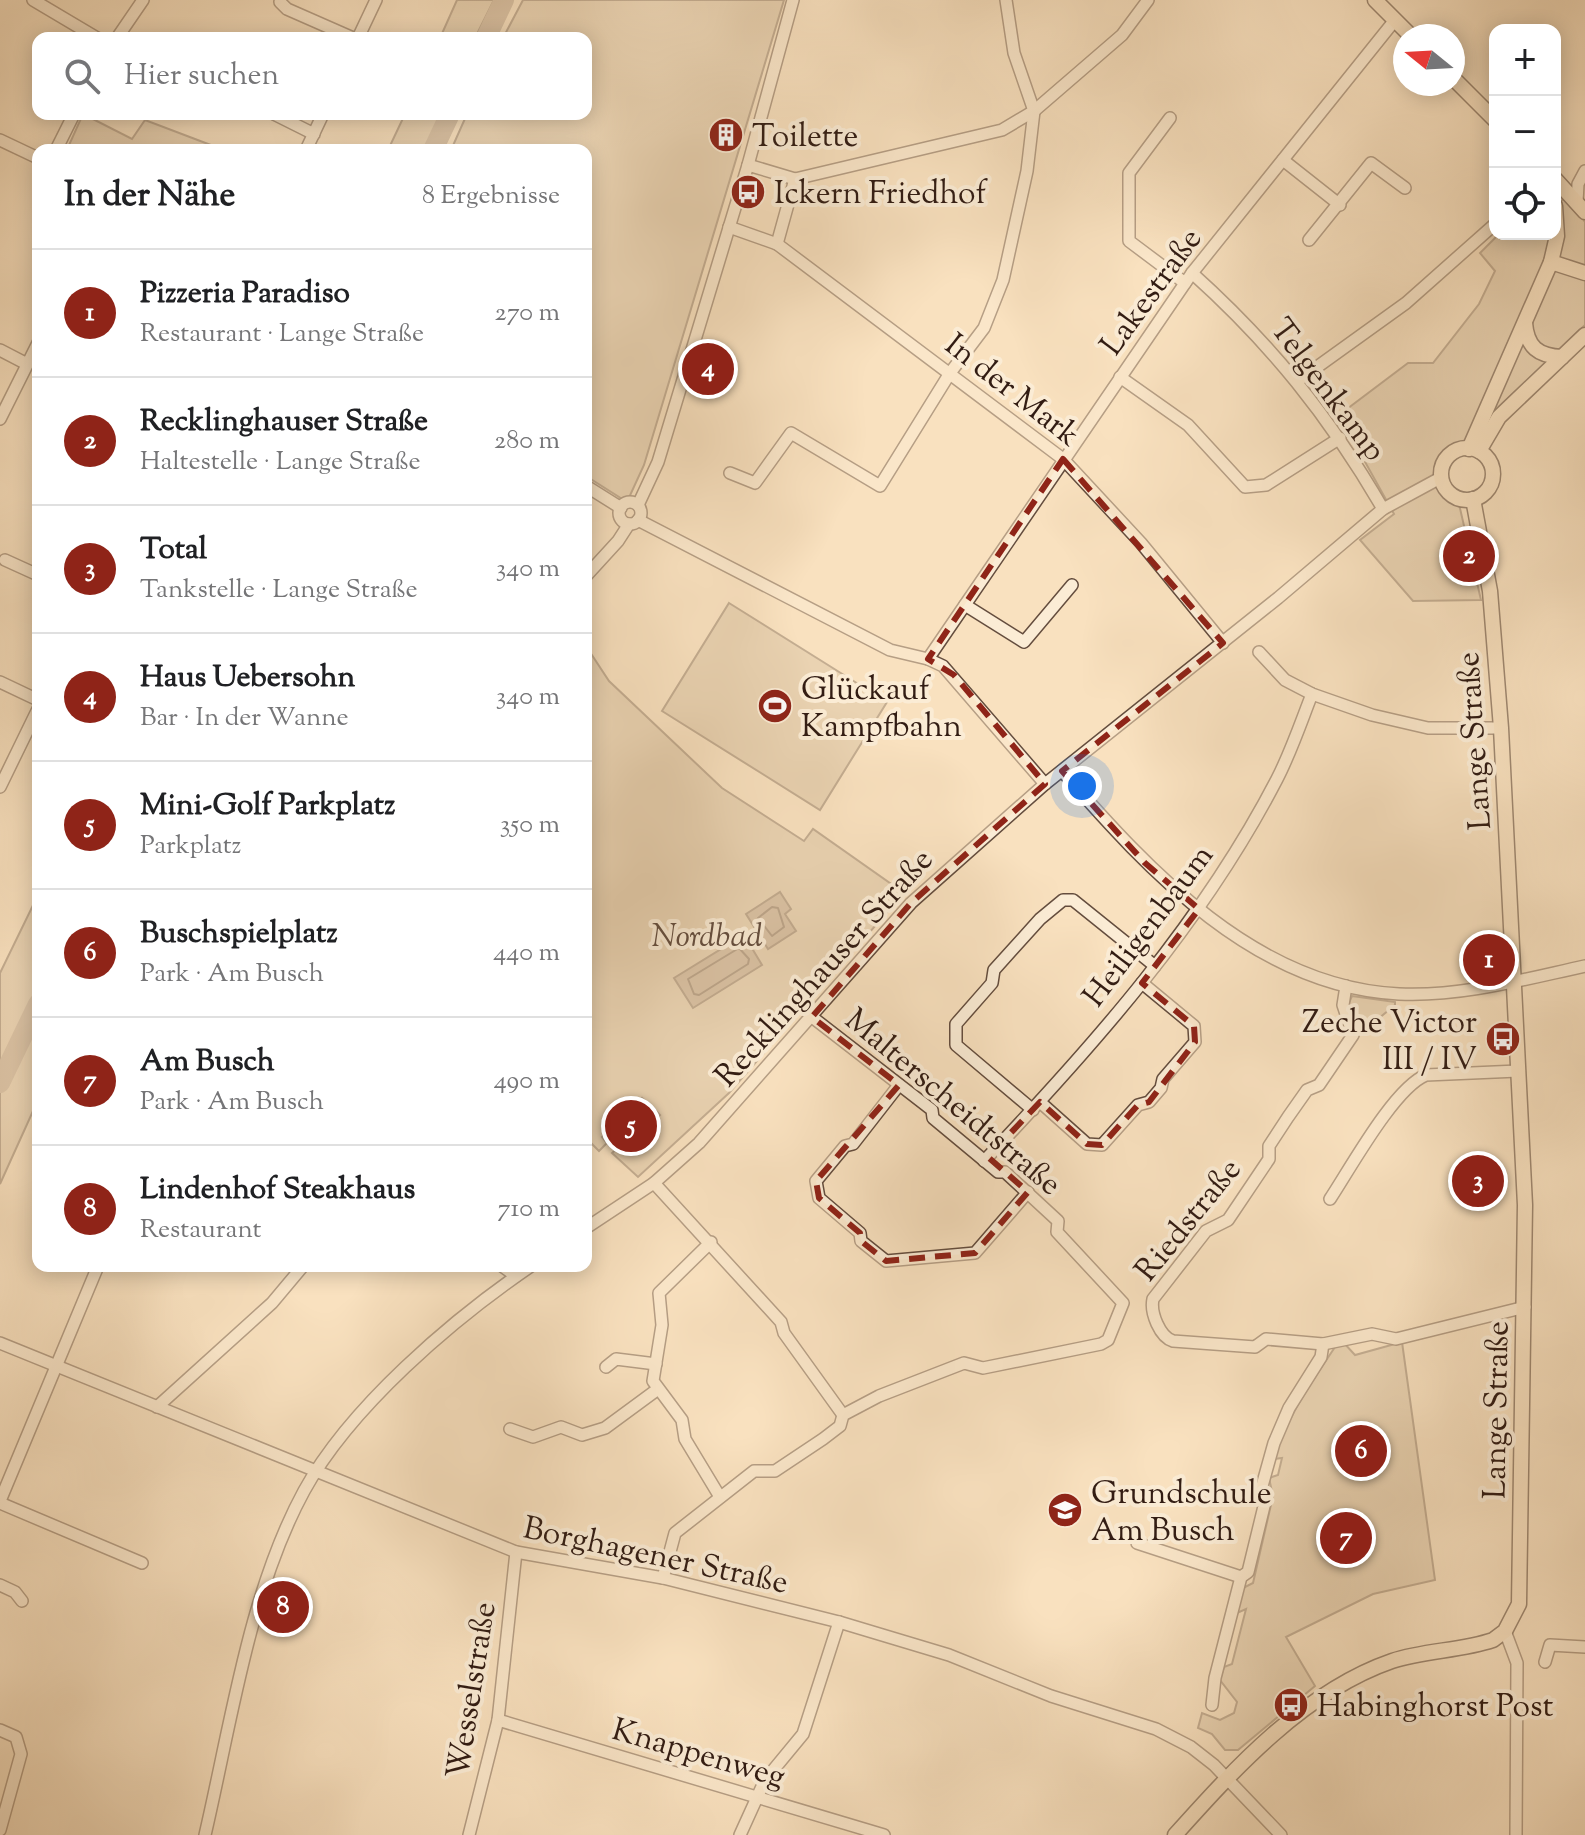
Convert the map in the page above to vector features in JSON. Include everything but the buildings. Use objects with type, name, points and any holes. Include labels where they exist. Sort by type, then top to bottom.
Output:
[{"type":"main road","points":[[1375,0],[1399,24]]},
{"type":"main road","points":[[1465,90],[1489,114]]},
{"type":"main road","points":[[1561,185],[1581,207]]},
{"type":"main road","name":"Recklinghauser Straße","points":[[1474,450],[1551,262],[1556,240]]},
{"type":"main road","points":[[1551,262],[1585,273]]},
{"type":"main road","points":[[1525,323],[1533,348],[1540,353],[1562,357]]},
{"type":"main road","name":"Recklinghauser Straße","points":[[1442,477],[1448,457],[1474,450],[1499,417],[1585,335]]},
{"type":"main road","points":[[1442,477],[1452,495],[1473,499],[1487,492],[1493,478],[1490,462],[1474,450]]},
{"type":"main road","name":"Lange Straße","points":[[1473,499],[1490,591],[1501,728],[1518,1071],[1525,1307],[1520,1595],[1505,1631]]},
{"type":"main road","points":[[1175,1835],[1291,1721],[1348,1682],[1393,1661],[1479,1645],[1505,1631]]},
{"type":"street","points":[[33,0],[87,32]]},
{"type":"street","points":[[121,32],[143,0]]},
{"type":"street","points":[[358,32],[376,0]]},
{"type":"street","points":[[592,570],[634,522],[638,505],[658,462],[748,165],[793,0]]},
{"type":"street","points":[[730,473],[755,483],[791,433],[880,486],[950,373],[984,328],[1003,280],[1027,171],[1034,111],[1014,53],[1006,0]]},
{"type":"street","points":[[748,165],[795,179],[1002,130],[1034,111],[1128,29],[1148,0]]},
{"type":"street","points":[[280,2],[287,9],[341,32]]},
{"type":"street","name":"Lakestraße","points":[[928,659],[1188,278],[1395,20]]},
{"type":"street","name":"Telgenkamp","points":[[1170,118],[1129,173],[1129,241],[1188,278],[1249,324],[1299,380],[1340,438],[1383,509]]},
{"type":"street","points":[[59,144],[71,120]]},
{"type":"street","points":[[286,120],[314,134]]},
{"type":"street","points":[[309,144],[320,120]]},
{"type":"street","points":[[0,140],[32,155]]},
{"type":"street","points":[[1283,160],[1340,205]]},
{"type":"street","points":[[1309,240],[1371,163],[1405,188]]},
{"type":"street","points":[[1581,207],[1578,184],[1585,171]]},
{"type":"street","points":[[777,244],[795,179]]},
{"type":"street","name":"In der Mark","points":[[729,227],[777,244],[1063,459],[1141,543],[1223,643]]},
{"type":"street","points":[[1299,380],[1406,303],[1489,229]]},
{"type":"street","points":[[0,350],[27,364]]},
{"type":"street","points":[[0,419],[32,354]]},
{"type":"street","points":[[1120,377],[1188,425],[1245,487],[1266,485],[1340,438]]},
{"type":"street","name":"Recklinghauser Straße","points":[[592,1224],[654,1183],[718,1124],[911,903],[1045,784],[1223,643],[1383,509],[1442,477]]},
{"type":"street","points":[[592,490],[621,508]]},
{"type":"street","points":[[638,505],[628,503],[621,508],[620,517],[890,650],[928,659],[954,675],[1045,784]]},
{"type":"street","points":[[5,560],[32,572]]},
{"type":"street","points":[[592,560],[598,564]]},
{"type":"street","points":[[965,605],[1024,642],[1072,585]]},
{"type":"street","points":[[1259,652],[1285,680],[1312,694],[1398,723],[1428,728],[1501,728]]},
{"type":"street","points":[[0,682],[32,697]]},
{"type":"street","name":"Heiligenbaum","points":[[984,1161],[1142,983],[1199,909],[1278,777],[1312,694]]},
{"type":"street","points":[[0,787],[32,721]]},
{"type":"street","points":[[1062,771],[1137,855],[1199,909],[1248,943],[1296,968],[1346,986],[1400,994],[1495,986],[1585,966]]},
{"type":"street","points":[[1142,983],[1194,1026],[1195,1042],[1163,1079],[1149,1102],[1138,1105],[1102,1145],[1087,1144],[956,1045],[956,1024],[992,983],[994,970],[1040,919],[1063,900],[1073,900],[1155,966]]},
{"type":"street","name":"Riedstraße","points":[[1346,986],[1343,1005],[1353,1035],[1319,1085],[1307,1090],[1288,1117],[1269,1146],[1269,1159],[1228,1220],[1206,1231],[1151,1304],[1163,1335],[1173,1341],[1255,1347],[1266,1339],[1323,1344],[1372,1334],[1396,1339],[1525,1307]]},
{"type":"street","name":"Malterscheidtstraße","points":[[812,1017],[932,1110],[933,1118],[984,1161],[998,1172],[1005,1172],[1028,1192],[1058,1221],[1057,1232],[1121,1298],[1122,1307],[1108,1340],[1101,1344],[983,1368],[964,1363],[879,1396],[843,1415]]},
{"type":"street","points":[[1330,1199],[1384,1116],[1415,1079],[1426,1075],[1518,1071]]},
{"type":"street","points":[[899,1085],[853,1144],[845,1146],[816,1181],[819,1198],[860,1233],[861,1241],[886,1261],[975,1253],[1028,1192]]},
{"type":"street","points":[[654,1183],[781,1322],[784,1333],[843,1415],[840,1426],[811,1447],[775,1471],[754,1471],[675,1533],[663,1578]]},
{"type":"street","points":[[711,1242],[659,1293],[662,1325],[653,1381],[682,1420],[685,1439],[720,1497]]},
{"type":"street","points":[[96,1272],[1,1496],[142,1563]]},
{"type":"street","points":[[157,1407],[272,1303],[298,1272]]},
{"type":"street","points":[[510,1272],[516,1276]]},
{"type":"street","points":[[205,1835],[262,1598],[280,1546],[317,1469],[351,1422],[390,1382],[522,1272]]},
{"type":"street","name":"Borghagener Straße","points":[[0,1343],[516,1552],[663,1578],[839,1622],[949,1655],[1051,1696],[1156,1729],[1191,1747],[1229,1780],[1281,1835]]},
{"type":"street","points":[[1212,1705],[1215,1678],[1241,1577],[1248,1572],[1266,1498],[1262,1486],[1274,1443],[1289,1408],[1321,1357],[1323,1344]]},
{"type":"street","points":[[606,1367],[616,1359],[656,1364]]},
{"type":"street","points":[[510,1429],[541,1438],[561,1427],[582,1435],[605,1428],[658,1389]]},
{"type":"street","points":[[1137,1543],[1241,1577]]},
{"type":"street","name":"Wesselstraße","points":[[469,1835],[498,1720],[516,1552]]},
{"type":"street","points":[[0,1585],[15,1592],[22,1601]]},
{"type":"street","points":[[740,1835],[756,1795],[803,1734],[839,1622]]},
{"type":"street","points":[[1505,1631],[1517,1663],[1516,1835]]},
{"type":"street","points":[[1545,1662],[1550,1645],[1585,1647]]},
{"type":"street","name":"Knappenweg","points":[[498,1720],[884,1835]]},
{"type":"street","points":[[0,1730],[16,1737],[21,1754],[0,1830]]},
{"type":"highlighted area","points":[[1063,459],[1223,643],[1062,771],[1145,863],[1199,909],[1142,983],[1194,1026],[1195,1042],[1149,1102],[1138,1105],[1102,1145],[1087,1144],[1040,1102],[988,1157],[1028,1192],[975,1253],[886,1261],[861,1241],[860,1233],[819,1198],[816,1181],[899,1085],[812,1017],[911,903],[1045,784],[954,675],[928,659]]},
{"type":"green space","points":[[457,0],[494,0],[478,32],[443,32]]},
{"type":"green space","points":[[523,0],[784,0],[644,465],[627,502],[592,480],[592,144],[454,144],[464,120],[592,120],[592,32],[506,32]]},
{"type":"green space","points":[[80,120],[95,120],[132,139],[145,120],[208,144],[69,144]]},
{"type":"green space","points":[[402,120],[438,120],[428,144],[391,144]]},
{"type":"green space","points":[[1566,198],[1585,222],[1585,325],[1499,407],[1477,443],[1459,444],[1436,464],[1442,494],[1459,504],[1481,600],[1413,601],[1360,540],[1394,514],[1339,415],[1408,363],[1433,363],[1479,304],[1495,271],[1480,253],[1493,240],[1561,240],[1561,201]]},
{"type":"green space","name":"Glückauf Kampfbahn","points":[[729,603],[887,702],[820,810],[662,711]]},
{"type":"green space","name":"Nordbad","points":[[592,655],[609,681],[722,788],[804,841],[813,829],[904,893],[729,1093],[638,1177],[612,1153],[619,1147],[625,1151],[660,1115],[642,1098],[602,1137],[607,1143],[599,1151],[592,1144]]},
{"type":"green space","points":[[32,907],[32,1113],[0,1184],[0,973]]},
{"type":"green space","points":[[1352,996],[1395,1002],[1395,1005],[1361,1033],[1348,1005]]},
{"type":"green space","points":[[1402,1342],[1435,1580],[1373,1594],[1286,1637],[1315,1686],[1238,1750],[1225,1750],[1212,1734],[1198,1728],[1202,1713],[1220,1720],[1234,1713],[1237,1702],[1220,1680],[1224,1667],[1232,1664],[1246,1609],[1237,1613],[1243,1588],[1253,1583],[1273,1496],[1269,1478],[1278,1475],[1282,1458],[1274,1459],[1286,1428],[1337,1344],[1344,1343],[1355,1355]]},
{"type":"water","points":[[780,892],[791,909],[785,914],[796,931],[768,949],[746,914]]},
{"type":"water","points":[[744,935],[762,965],[693,1008],[674,978]]},
{"type":"waterway","points":[[489,32],[504,0]]},
{"type":"waterway","points":[[436,144],[447,120]]},
{"type":"waterway","points":[[0,1083],[32,1016]]},
{"type":"waterway","points":[[0,1070],[4,1075]]},
{"type":"place","name":"Toilette","points":[[726,135]]},
{"type":"place","name":"Ickern Friedhof","points":[[748,192]]},
{"type":"place","name":"Haus Uebersohn","points":[[708,369]]},
{"type":"place","name":"Recklinghauser Straße","points":[[1469,556]]},
{"type":"place","name":"Glückauf Kampfbahn","points":[[775,706]]},
{"type":"place","name":"Pizzeria Paradiso","points":[[1489,960]]},
{"type":"place","name":"Zeche Victor III / IV","points":[[1503,1039]]},
{"type":"place","name":"Mini-Golf Parkplatz","points":[[631,1126]]},
{"type":"place","name":"Total","points":[[1478,1181]]},
{"type":"place","name":"Buschspielplatz","points":[[1361,1451]]},
{"type":"place","name":"Grundschule Am Busch","points":[[1065,1510]]},
{"type":"place","name":"Am Busch","points":[[1346,1538]]},
{"type":"place","name":"Lindenhof Steakhaus","points":[[283,1607]]},
{"type":"place","name":"Habinghorst Post","points":[[1291,1705]]}]
